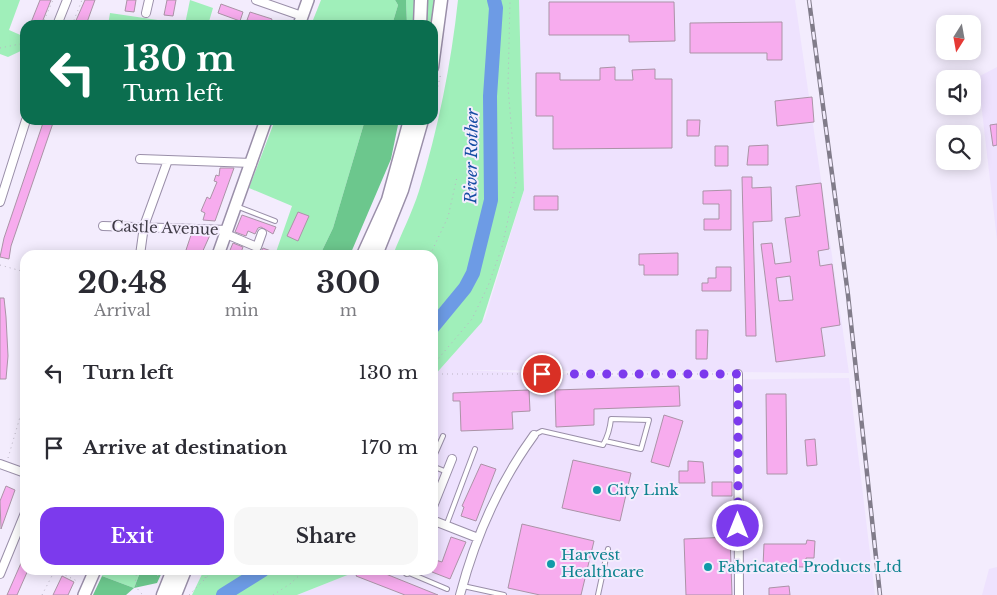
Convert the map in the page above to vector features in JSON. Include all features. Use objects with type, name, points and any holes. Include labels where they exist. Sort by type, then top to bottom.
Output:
[{"type":"main road","points":[[420,20],[422,0]]},
{"type":"main road","points":[[438,20],[440,0]]},
{"type":"main road","points":[[365,250],[388,200],[409,125]]},
{"type":"main road","points":[[378,250],[402,190],[421,125]]},
{"type":"main road","points":[[163,595],[176,575]]},
{"type":"main road","points":[[175,595],[177,575]]},
{"type":"street","points":[[59,20],[66,0]]},
{"type":"street","points":[[146,13],[149,0]]},
{"type":"street","points":[[256,0],[298,20]]},
{"type":"street","points":[[300,20],[308,0]]},
{"type":"street","points":[[0,202],[24,125]]},
{"type":"street","points":[[220,250],[264,125]]},
{"type":"street","points":[[140,159],[252,163]]},
{"type":"street","points":[[141,250],[144,226],[168,160]]},
{"type":"street","name":"Castle Avenue","points":[[103,226],[144,226],[227,232]]},
{"type":"street","points":[[227,232],[257,247],[262,233]]},
{"type":"street","points":[[738,374],[739,595]]},
{"type":"street","points":[[460,595],[478,538],[512,465],[534,436]]},
{"type":"street","points":[[438,494],[452,459]]},
{"type":"street","points":[[3,465],[20,471]]},
{"type":"street","points":[[438,523],[478,538]]},
{"type":"street","points":[[0,574],[20,525]]},
{"type":"street","points":[[86,590],[93,575]]},
{"type":"lane","points":[[236,206],[275,221]]},
{"type":"lane","points":[[534,436],[542,431],[603,445],[611,419],[649,420],[641,449],[605,441]]},
{"type":"lane","points":[[438,447],[443,436]]},
{"type":"lane","points":[[446,526],[475,449]]},
{"type":"lane","points":[[438,468],[447,472]]},
{"type":"lane","points":[[598,595],[608,549]]},
{"type":"lane","points":[[415,575],[447,589]]},
{"type":"lane","points":[[463,586],[504,595]]},
{"type":"path","points":[[44,20],[53,0]]},
{"type":"path","points":[[74,20],[82,0]]},
{"type":"path","points":[[438,359],[472,318],[488,286],[502,246],[516,183],[508,86],[510,0]]},
{"type":"path","points":[[0,48],[20,44]]},
{"type":"path","points":[[432,250],[448,217],[457,177]]},
{"type":"path","points":[[0,265],[20,271]]},
{"type":"path","points":[[438,374],[738,374]]},
{"type":"path","points":[[3,465],[20,415]]},
{"type":"path","points":[[42,595],[52,575]]},
{"type":"path","points":[[63,575],[86,590]]},
{"type":"path","points":[[137,575],[135,583],[137,589],[143,595]]},
{"type":"path","points":[[204,581],[207,575]]},
{"type":"path","points":[[190,595],[209,575]]},
{"type":"path","points":[[272,595],[290,584],[299,575]]},
{"type":"shaded area","points":[[519,0],[795,0],[849,373],[462,370],[705,380],[849,378],[875,595],[297,595],[347,575],[438,575],[438,371],[485,318],[524,190]]},
{"type":"shaded area","points":[[997,67],[997,240],[981,103],[981,75]]},
{"type":"shaded area","points":[[997,567],[997,595],[982,595],[989,569]]},
{"type":"green space","points":[[0,0],[20,0],[9,30],[20,35],[20,51],[8,57],[0,54]]},
{"type":"green space","points":[[190,0],[213,8],[209,20],[186,20]]},
{"type":"green space","points":[[321,0],[395,0],[398,5],[394,20],[313,20]]},
{"type":"green space","points":[[395,0],[406,0],[407,20],[394,20],[398,5]]},
{"type":"green space","points":[[406,0],[415,0],[415,20],[407,20]]},
{"type":"green space","points":[[426,0],[435,0],[433,20],[425,20]]},
{"type":"green space","points":[[458,0],[519,0],[524,190],[482,322],[438,371],[438,250],[395,250],[416,199],[426,168],[438,125],[452,49]]},
{"type":"green space","points":[[110,13],[158,20],[109,20]]},
{"type":"green space","points":[[273,125],[364,125],[333,228],[322,250],[277,250],[292,206],[249,188]]},
{"type":"green space","points":[[364,125],[398,125],[391,159],[352,250],[322,250],[333,228]]},
{"type":"green space","points":[[102,575],[139,575],[134,588]]},
{"type":"green space","points":[[139,575],[161,575],[157,583],[134,588]]},
{"type":"green space","points":[[202,575],[347,575],[297,595],[192,595]]},
{"type":"green space","points":[[102,576],[134,588],[126,595],[93,595]]},
{"type":"building","points":[[40,0],[51,0],[43,20],[32,20]]},
{"type":"building","points":[[85,0],[95,0],[88,20],[76,20]]},
{"type":"building","points":[[127,0],[136,0],[134,12],[125,11]]},
{"type":"building","points":[[167,0],[176,0],[173,16],[164,15]]},
{"type":"building","points":[[549,2],[674,2],[675,41],[629,42],[629,35],[549,35]]},
{"type":"building","points":[[221,4],[243,12],[240,20],[218,13]]},
{"type":"building","points":[[250,12],[272,19],[272,20],[247,20]]},
{"type":"building","points":[[782,22],[782,60],[767,60],[767,53],[690,53],[690,23]]},
{"type":"building","points":[[615,67],[615,80],[633,80],[632,70],[655,69],[655,79],[672,79],[672,148],[553,149],[553,116],[536,116],[536,73],[560,73],[560,80],[600,80],[600,68]]},
{"type":"building","points":[[812,97],[814,122],[777,126],[775,101]]},
{"type":"building","points":[[687,120],[700,120],[699,136],[687,136]]},
{"type":"building","points":[[997,124],[997,145],[993,146],[990,125]]},
{"type":"building","points":[[42,125],[52,125],[11,246],[9,259],[0,257],[4,238]]},
{"type":"building","points":[[768,145],[768,165],[747,165],[749,146]]},
{"type":"building","points":[[715,146],[728,146],[728,166],[715,166]]},
{"type":"building","points":[[220,168],[234,168],[215,221],[203,220],[205,213],[201,211],[207,197],[210,199],[217,182],[214,181],[216,175],[219,176]]},
{"type":"building","points":[[742,177],[752,177],[752,188],[771,187],[772,221],[753,222],[756,336],[746,336]]},
{"type":"building","points":[[821,183],[829,249],[818,251],[820,266],[832,264],[840,325],[821,328],[825,356],[776,362],[761,244],[772,243],[775,264],[791,262],[785,218],[800,216],[796,186]],"holes":[[[790,276],[793,300],[779,301],[776,278]]]},
{"type":"building","points":[[731,190],[731,230],[704,230],[704,219],[719,219],[719,204],[703,204],[703,191]]},
{"type":"building","points":[[534,196],[558,196],[558,210],[534,210]]},
{"type":"building","points":[[298,212],[309,216],[298,241],[287,236]]},
{"type":"building","points":[[242,215],[276,227],[273,234],[261,227],[258,228],[255,234],[248,231],[246,236],[235,232]]},
{"type":"building","points":[[191,235],[210,235],[203,250],[186,250]]},
{"type":"building","points":[[233,243],[243,247],[242,250],[230,250]]},
{"type":"building","points":[[678,253],[678,275],[644,275],[644,265],[639,265],[639,254]]},
{"type":"building","points":[[716,267],[731,267],[731,291],[702,291],[702,283],[708,283],[708,278],[716,278]]},
{"type":"building","points":[[0,298],[4,298],[6,317],[8,356],[6,379],[0,379]]},
{"type":"building","points":[[696,330],[708,330],[707,359],[696,359]]},
{"type":"building","points":[[679,386],[680,406],[594,409],[594,425],[556,427],[555,390]]},
{"type":"building","points":[[529,390],[530,411],[512,412],[513,429],[461,431],[460,401],[453,401],[453,393]]},
{"type":"building","points":[[766,394],[786,394],[787,474],[767,474]]},
{"type":"building","points":[[664,415],[683,421],[669,467],[651,462]]},
{"type":"building","points":[[815,439],[817,465],[807,466],[805,440]]},
{"type":"building","name":"City Link","points":[[573,460],[631,473],[620,521],[562,508]]},
{"type":"building","points":[[688,461],[703,462],[705,483],[679,483],[679,471],[688,471]]},
{"type":"building","points":[[481,464],[496,469],[476,521],[461,516],[464,507],[462,506]]},
{"type":"building","points":[[712,482],[732,482],[732,496],[712,496]]},
{"type":"building","points":[[6,486],[15,490],[1,529],[0,501]]},
{"type":"building","name":"Harvest Healthcare","points":[[522,524],[594,541],[581,595],[540,595],[508,588]]},
{"type":"building","points":[[451,537],[466,542],[450,579],[438,574],[438,561],[442,562]]},
{"type":"building","name":"Fabricated Products Ltd","points":[[730,537],[732,595],[686,595],[684,539]]},
{"type":"building","points":[[807,540],[815,541],[814,558],[806,558],[806,567],[763,566],[764,544],[806,544]]},
{"type":"building","points":[[20,565],[20,575],[26,575],[17,595],[7,595]]},
{"type":"building","points":[[388,575],[438,595],[405,595],[356,576]]},
{"type":"building","points":[[62,576],[74,582],[68,595],[53,595]]},
{"type":"building","points":[[789,586],[790,595],[769,595],[769,588]]},
{"type":"waterway","name":"River Rother","points":[[438,321],[465,288],[473,273],[491,200],[490,96],[496,8],[494,0]]},
{"type":"waterway","name":"River Rother","points":[[223,595],[255,575]]},
{"type":"railway","points":[[809,0],[848,295],[880,595]]},
{"type":"place","name":"City Link","points":[[597,490]]},
{"type":"place","name":"Harvest Healthcare","points":[[551,564]]},
{"type":"place","name":"Fabricated Products Ltd","points":[[708,567]]},
{"type":"route","points":[[542,374],[738,374],[738,526]]}]
